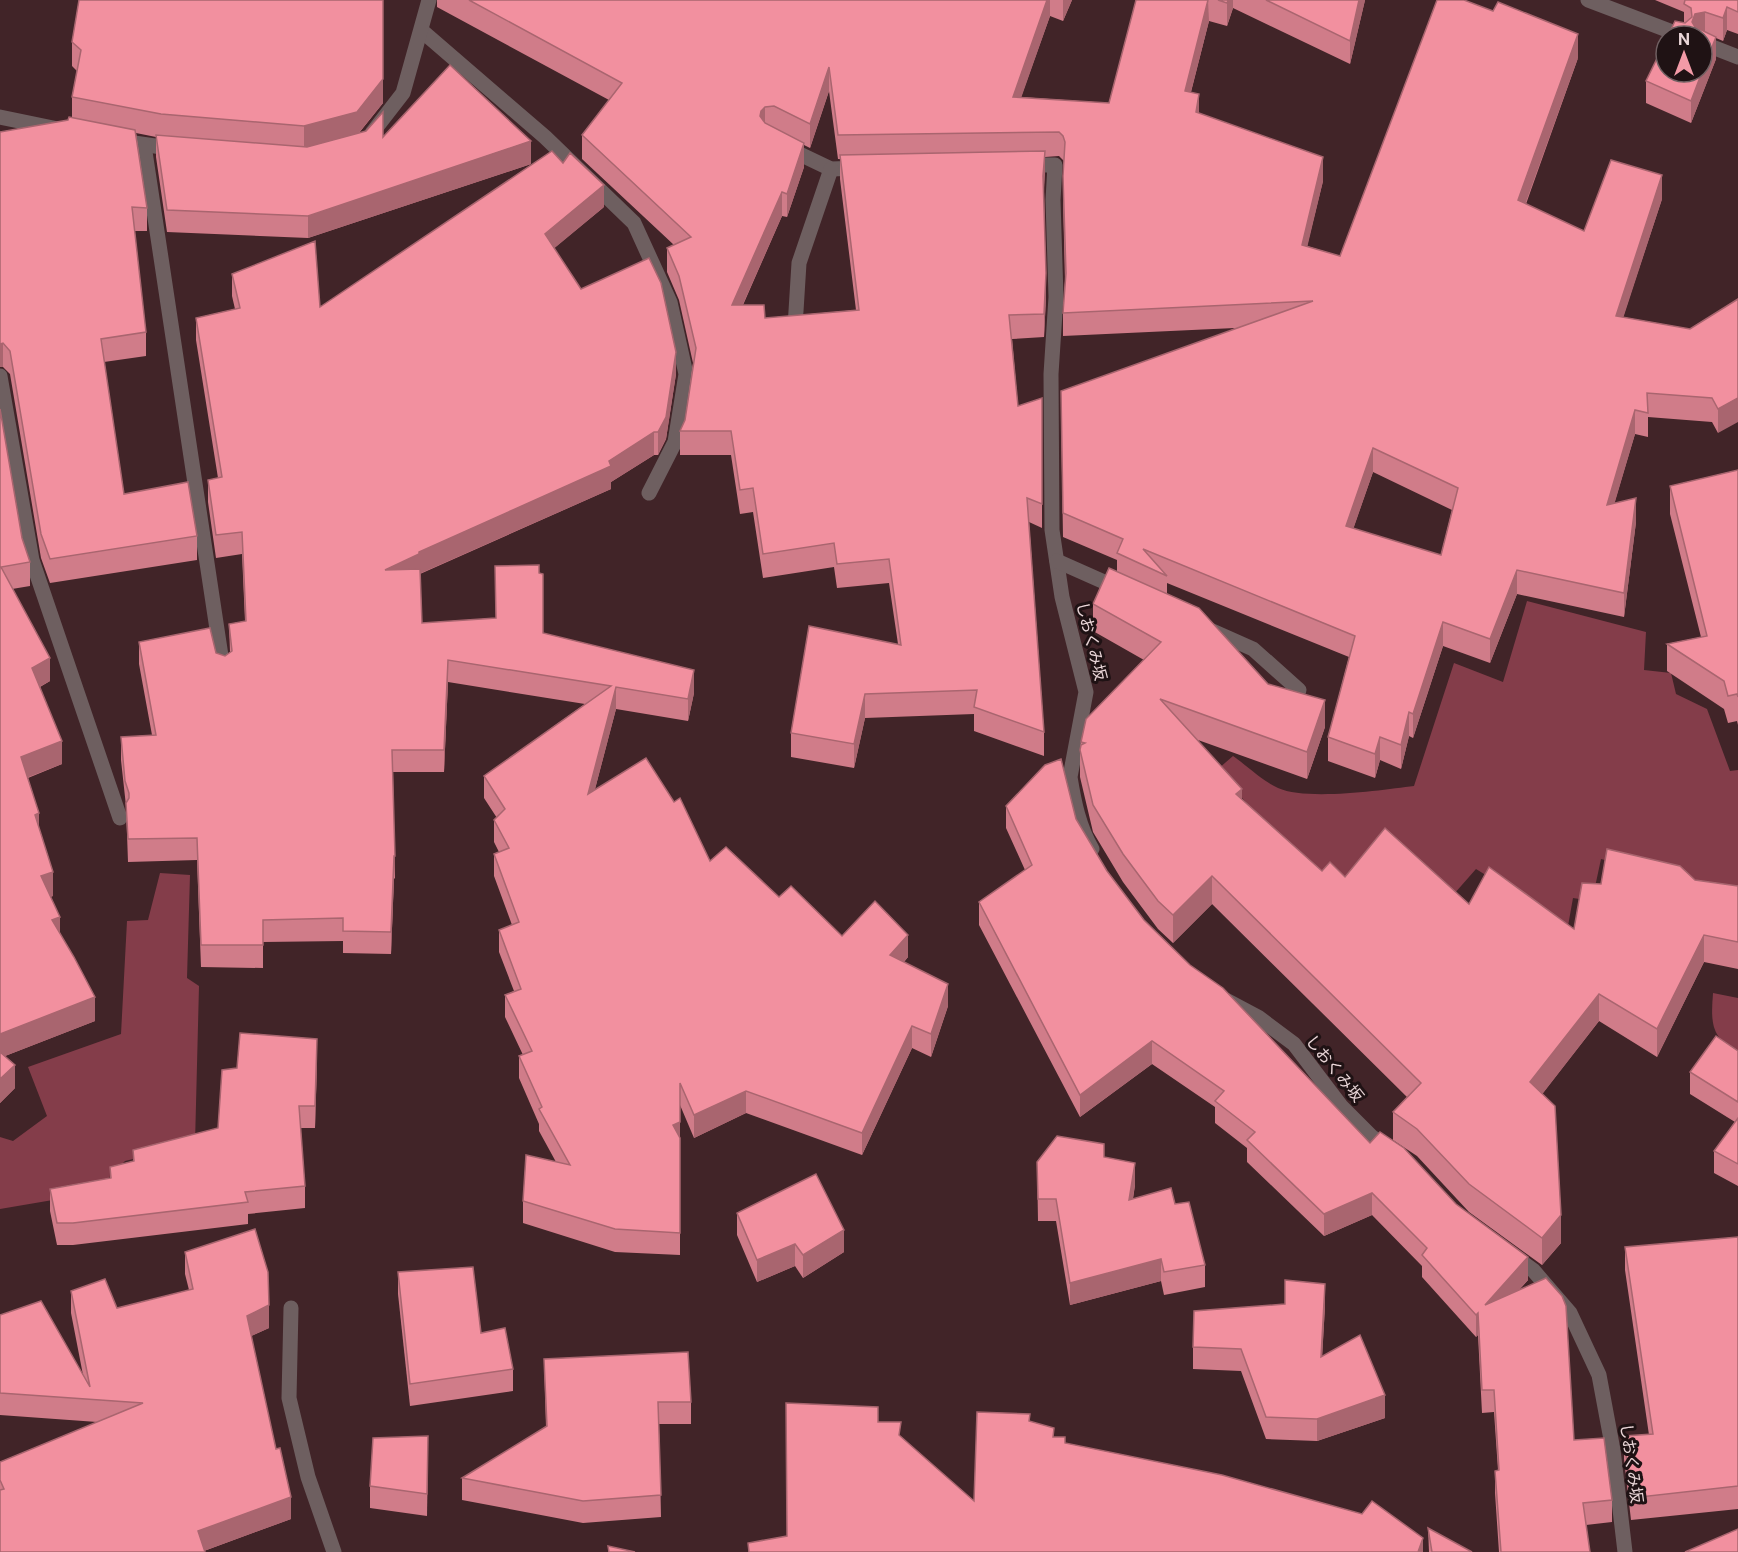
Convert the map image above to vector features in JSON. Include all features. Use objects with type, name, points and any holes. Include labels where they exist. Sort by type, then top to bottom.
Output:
[{"type":"street","points":[[363,144],[403,93],[429,0]]},
{"type":"street","points":[[1588,0],[1654,25]]},
{"type":"street","points":[[422,30],[545,137],[634,223],[670,302],[686,374],[675,442],[649,493]]},
{"type":"street","points":[[1714,48],[1738,57]]},
{"type":"street","points":[[0,117],[75,133]]},
{"type":"street","points":[[110,139],[193,151]]},
{"type":"street","points":[[770,139],[831,169],[878,168]]},
{"type":"street","points":[[144,145],[223,669]]},
{"type":"street","name":"しおくみ坂","points":[[1008,166],[1055,165],[1053,200],[1056,297],[1051,374],[1050,458],[1052,530],[1062,597],[1086,692],[1070,777],[1084,836],[1103,866]]},
{"type":"street","points":[[795,327],[799,263],[831,169]]},
{"type":"street","points":[[0,376],[32,560],[120,818]]},
{"type":"street","points":[[1057,561],[1133,595]]},
{"type":"street","points":[[1199,624],[1253,649],[1299,690]]},
{"type":"street","name":"しおくみ坂","points":[[1215,993],[1258,1017],[1294,1044],[1341,1106],[1372,1137],[1401,1156]]},
{"type":"street","name":"しおくみ坂","points":[[1498,1245],[1533,1270],[1570,1313],[1599,1376],[1613,1450],[1625,1552]]},
{"type":"street","points":[[291,1308],[290,1398],[308,1477],[334,1552]]},
{"type":"shaded area","points":[[1527,601],[1646,632],[1644,670],[1671,673],[1676,694],[1707,709],[1730,771],[1738,770],[1738,901],[1690,882],[1601,859],[1592,901],[1573,898],[1568,926],[1476,869],[1454,894],[1346,882],[1320,875],[1264,824],[1218,769],[1233,756],[1278,788],[1307,794],[1345,793],[1414,786],[1454,663],[1503,682]]},
{"type":"shaded area","points":[[160,873],[190,875],[187,978],[199,986],[195,1144],[125,1161],[94,1193],[0,1209],[0,1137],[13,1141],[47,1116],[28,1067],[121,1034],[127,921],[148,920]]},
{"type":"shaded area","points":[[1713,993],[1738,998],[1738,1053],[1722,1041],[1714,1028]]},
{"type":"building","points":[[79,0],[383,0],[383,79],[357,112],[304,126],[161,114],[72,97],[81,50],[72,42]]},
{"type":"building","points":[[469,0],[1047,0],[1013,97],[1109,103],[1136,0],[1208,0],[1185,91],[1199,94],[1196,112],[1323,157],[1302,245],[1340,256],[1437,0],[1464,0],[1493,11],[1498,2],[1578,34],[1518,200],[1584,231],[1611,160],[1662,175],[1616,316],[1690,329],[1738,299],[1738,398],[1718,409],[1712,398],[1647,393],[1648,413],[1635,410],[1607,505],[1636,498],[1624,593],[1517,570],[1490,639],[1443,622],[1413,714],[1409,712],[1401,745],[1380,737],[1375,754],[1328,737],[1355,636],[1143,549],[1167,576],[1117,553],[1123,539],[1063,513],[1061,391],[1313,301],[1063,313],[1066,273],[1063,176],[1065,142],[1063,136],[1059,132],[838,135],[829,67],[810,124],[774,106],[765,107],[761,111],[760,116],[765,123],[804,143],[787,194],[782,192],[732,305],[764,305],[765,318],[859,310],[840,155],[1045,151],[1043,176],[1046,273],[1044,314],[1009,315],[1018,406],[1042,398],[1042,504],[1027,498],[1044,732],[974,707],[977,690],[865,694],[854,744],[791,733],[809,626],[901,645],[889,559],[837,564],[834,543],[763,554],[753,488],[740,490],[731,431],[680,431],[685,420],[696,348],[679,276],[667,248],[691,237],[582,135],[622,83]],"holes":[[[1373,448],[1458,488],[1441,555],[1346,526]]]},
{"type":"building","points":[[1266,0],[1359,0],[1350,41]]},
{"type":"building","points":[[1685,0],[1738,0],[1738,12],[1727,7],[1723,18],[1705,12],[1695,14],[1693,24],[1674,24],[1675,21],[1685,23],[1692,17],[1691,8],[1684,4]]},
{"type":"building","points":[[450,65],[531,141],[308,216],[167,210],[156,135],[307,147],[366,131],[383,112],[383,137]]},
{"type":"building","points":[[1654,65],[1654,84],[1697,84],[1691,101],[1646,81]]},
{"type":"building","points":[[69,117],[135,130],[147,208],[132,207],[146,332],[101,339],[124,494],[188,482],[197,536],[50,559],[41,534],[10,351],[3,343],[0,344],[0,132],[68,120]]},
{"type":"building","points":[[552,151],[563,163],[570,153],[604,185],[545,234],[581,289],[649,258],[661,283],[676,352],[666,417],[658,432],[654,432],[609,461],[611,466],[419,552],[385,570],[420,569],[422,623],[496,618],[495,566],[539,565],[539,573],[543,574],[543,633],[694,670],[688,699],[616,687],[588,794],[646,758],[674,802],[680,798],[710,861],[726,847],[779,897],[791,886],[842,936],[875,901],[908,935],[890,955],[948,984],[931,1034],[912,1026],[862,1133],[746,1091],[694,1115],[680,1083],[680,1122],[673,1125],[680,1138],[680,1233],[615,1229],[523,1201],[526,1155],[570,1165],[539,1109],[542,1107],[519,1056],[532,1051],[505,995],[521,989],[499,930],[519,922],[494,854],[509,848],[494,820],[505,809],[484,776],[611,686],[448,660],[444,750],[392,750],[395,856],[391,932],[343,931],[343,918],[263,920],[263,945],[201,945],[197,838],[128,839],[126,803],[129,793],[125,781],[121,737],[156,735],[139,642],[210,628],[216,653],[225,656],[232,651],[229,624],[246,621],[242,532],[216,535],[208,480],[222,477],[196,318],[240,308],[232,274],[315,241],[320,307]]},
{"type":"building","points":[[0,409],[22,538],[30,562],[1,567],[50,658],[32,668],[62,741],[21,757],[39,813],[35,815],[53,872],[41,876],[60,917],[52,920],[95,997],[0,1034]]},
{"type":"building","points":[[1738,470],[1738,697],[1737,694],[1728,696],[1724,681],[1667,644],[1707,636],[1670,486]]},
{"type":"building","points":[[1109,568],[1199,608],[1268,684],[1325,700],[1307,752],[1160,699],[1242,789],[1236,794],[1322,871],[1330,862],[1345,877],[1385,828],[1469,904],[1489,867],[1574,929],[1582,883],[1601,884],[1607,849],[1680,866],[1695,880],[1738,886],[1738,942],[1704,935],[1657,1029],[1599,994],[1530,1082],[1555,1106],[1561,1215],[1542,1238],[1469,1184],[1417,1129],[1393,1112],[1421,1083],[1212,876],[1173,915],[1158,901],[1123,854],[1093,805],[1080,750],[1081,745],[1085,743],[1081,742],[1086,719],[1161,642],[1093,604]]},
{"type":"building","points":[[1061,759],[1076,819],[1107,871],[1144,920],[1190,965],[1223,988],[1370,1143],[1380,1132],[1404,1148],[1456,1204],[1528,1257],[1485,1305],[1546,1278],[1562,1296],[1566,1306],[1574,1440],[1604,1438],[1612,1500],[1583,1503],[1590,1552],[1501,1552],[1495,1471],[1499,1470],[1494,1390],[1482,1390],[1478,1313],[1476,1315],[1422,1255],[1427,1248],[1372,1193],[1324,1214],[1247,1140],[1255,1132],[1215,1101],[1224,1091],[1152,1041],[1080,1095],[979,902],[1032,865],[1006,806],[1045,765]]},
{"type":"building","points":[[240,1033],[317,1039],[315,1106],[299,1106],[305,1186],[245,1192],[248,1202],[57,1223],[50,1189],[111,1178],[110,1167],[134,1161],[133,1150],[218,1128],[222,1070],[237,1068]]},
{"type":"building","points":[[1716,1036],[1738,1051],[1738,1102],[1690,1072]]},
{"type":"building","points":[[0,1052],[15,1065],[0,1079]]},
{"type":"building","points":[[1738,1118],[1738,1164],[1714,1151]]},
{"type":"building","points":[[1057,1136],[1104,1144],[1104,1157],[1135,1163],[1129,1200],[1171,1188],[1175,1204],[1189,1202],[1205,1265],[1164,1272],[1161,1259],[1070,1283],[1056,1199],[1038,1199],[1037,1162]]},
{"type":"building","points":[[816,1174],[844,1230],[803,1255],[795,1244],[757,1260],[737,1213]]},
{"type":"building","points":[[255,1229],[268,1272],[269,1305],[247,1316],[276,1449],[280,1448],[291,1497],[198,1531],[205,1552],[0,1552],[0,1490],[4,1489],[0,1480],[0,1462],[143,1403],[0,1393],[0,1315],[41,1301],[90,1387],[71,1291],[105,1279],[117,1308],[193,1289],[185,1252]]},
{"type":"building","points":[[1738,1237],[1738,1486],[1631,1498],[1624,1436],[1653,1434],[1625,1247]]},
{"type":"building","points":[[473,1267],[481,1333],[505,1328],[513,1369],[410,1384],[398,1272]]},
{"type":"building","points":[[1285,1280],[1325,1284],[1321,1357],[1360,1335],[1385,1395],[1317,1419],[1266,1417],[1241,1349],[1193,1347],[1194,1311],[1285,1304]]},
{"type":"building","points":[[688,1352],[691,1402],[658,1402],[661,1495],[583,1501],[462,1478],[547,1426],[544,1359]]},
{"type":"building","points":[[786,1403],[878,1407],[878,1422],[901,1422],[899,1435],[974,1501],[977,1412],[1030,1414],[1029,1421],[1054,1428],[1053,1437],[1065,1437],[1065,1443],[1222,1475],[1362,1514],[1372,1501],[1423,1538],[1418,1552],[749,1552],[748,1543],[787,1536]]},
{"type":"building","points":[[428,1436],[427,1494],[370,1486],[373,1438]]},
{"type":"building","points":[[1428,1528],[1472,1552],[1432,1552]]},
{"type":"building","points":[[1738,1529],[1738,1552],[1685,1552]]},
{"type":"building","points":[[608,1546],[635,1552],[609,1552]]}]
